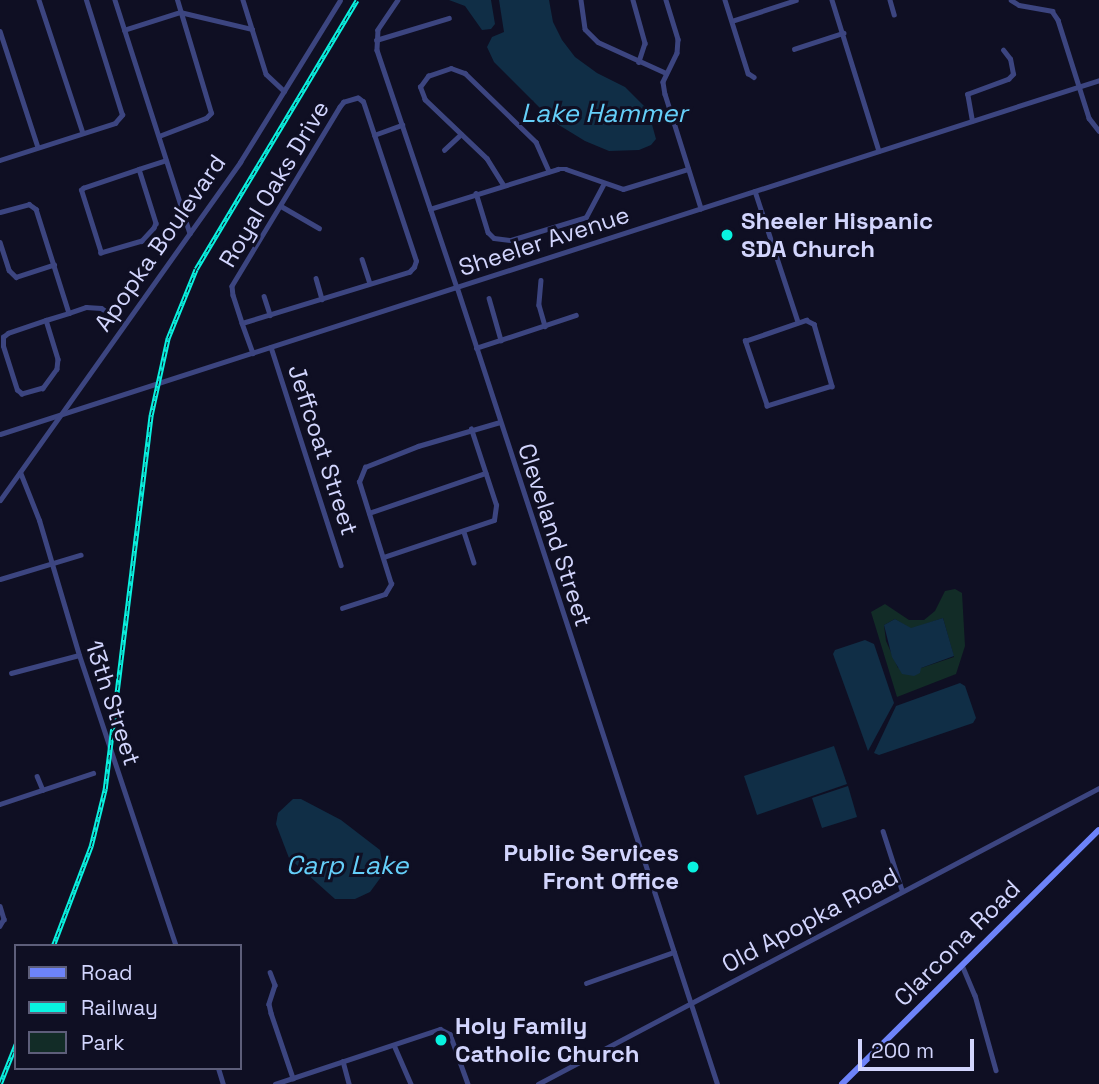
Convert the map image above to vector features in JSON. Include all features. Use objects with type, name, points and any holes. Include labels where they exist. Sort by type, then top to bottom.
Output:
[{"type":"main road","name":"Clarcona Road","points":[[842,1084],[1099,830]]},
{"type":"street","points":[[38,0],[83,133]]},
{"type":"street","points":[[0,160],[115,123],[122,115],[86,0]]},
{"type":"street","points":[[115,0],[190,233]]},
{"type":"street","points":[[159,136],[206,118],[211,107],[177,0]]},
{"type":"street","points":[[243,0],[266,74],[284,91]]},
{"type":"street","name":"Apopka Boulevard","points":[[0,500],[190,233],[284,91],[340,0]]},
{"type":"street","points":[[398,0],[378,30],[376,41],[449,18]]},
{"type":"street","points":[[581,0],[585,29],[598,42],[666,73]]},
{"type":"street","points":[[632,0],[645,43],[639,62]]},
{"type":"street","points":[[666,0],[678,39],[677,53],[666,73],[665,94],[702,208]]},
{"type":"street","points":[[725,0],[748,73],[754,77]]},
{"type":"street","points":[[732,21],[796,0]]},
{"type":"street","points":[[832,0],[879,151]]},
{"type":"street","points":[[890,0],[894,14]]},
{"type":"street","points":[[1011,0],[1019,5],[1052,11],[1058,20],[1092,124],[1099,131]]},
{"type":"street","points":[[124,30],[180,12],[253,29]]},
{"type":"street","points":[[0,31],[38,148]]},
{"type":"street","points":[[794,49],[843,33]]},
{"type":"street","name":"Cleveland Street","points":[[376,41],[718,1084]]},
{"type":"street","points":[[972,121],[967,94],[1008,79],[1013,74],[1010,59],[1003,50]]},
{"type":"street","points":[[503,185],[493,165],[425,100],[420,87],[428,76],[452,68],[465,73],[536,142],[549,171]]},
{"type":"street","name":"Sheeler Avenue","points":[[0,434],[1099,80]]},
{"type":"street","name":"Royal Oaks Drive","points":[[242,323],[409,272],[416,261],[363,102],[358,98],[344,102],[232,286],[242,323],[253,353]]},
{"type":"street","points":[[374,135],[402,125]]},
{"type":"street","points":[[444,150],[461,134]]},
{"type":"street","points":[[139,169],[156,223],[154,228],[142,242],[101,253],[80,195],[81,190],[139,169],[166,160]]},
{"type":"street","points":[[430,209],[549,171],[566,169],[623,189],[688,170]]},
{"type":"street","points":[[476,193],[488,232],[494,238],[511,240],[586,217],[604,183]]},
{"type":"street","points":[[755,191],[798,322]]},
{"type":"street","points":[[0,212],[24,204],[33,206],[69,313]]},
{"type":"street","points":[[281,205],[319,228]]},
{"type":"street","points":[[0,242],[9,270],[16,276],[54,265]]},
{"type":"street","points":[[362,259],[370,283]]},
{"type":"street","points":[[316,278],[322,299]]},
{"type":"street","points":[[541,279],[539,305],[545,326]]},
{"type":"street","points":[[264,296],[270,315]]},
{"type":"street","points":[[489,298],[501,340]]},
{"type":"street","points":[[46,320],[58,359],[57,369],[43,388],[22,394],[17,390],[2,341],[8,333],[46,320],[69,313],[86,307],[101,308],[125,323]]},
{"type":"street","points":[[476,348],[576,315]]},
{"type":"street","points":[[806,320],[814,324],[832,386],[767,406],[746,341],[798,322],[806,320]]},
{"type":"street","name":"Jeffcoat Street","points":[[271,347],[341,565]]},
{"type":"street","points":[[342,608],[380,596],[389,590],[391,578],[359,482],[365,467],[471,429],[500,422]]},
{"type":"street","points":[[384,557],[489,524],[497,515],[471,429]]},
{"type":"street","name":"13th Street","points":[[20,472],[35,507],[79,655],[175,944]]},
{"type":"street","points":[[369,513],[485,473]]},
{"type":"street","points":[[464,532],[474,562]]},
{"type":"street","points":[[0,579],[80,555]]},
{"type":"street","points":[[10,673],[79,655]]},
{"type":"street","points":[[0,804],[93,773]]},
{"type":"street","points":[[37,776],[43,790]]},
{"type":"street","name":"Old Apopka Road","points":[[538,1084],[1099,788]]},
{"type":"street","points":[[883,831],[902,890]]},
{"type":"street","points":[[0,906],[3,913],[0,926]]},
{"type":"street","points":[[586,983],[674,952]]},
{"type":"street","points":[[962,965],[975,995],[996,1070]]},
{"type":"street","points":[[270,972],[275,985],[269,1004],[293,1078]]},
{"type":"street","points":[[275,1084],[447,1030],[468,1084]]},
{"type":"street","points":[[394,1045],[411,1084]]},
{"type":"street","points":[[343,1061],[349,1084]]},
{"type":"green space","points":[[955,589],[962,593],[965,646],[956,674],[897,697],[871,612],[885,604],[909,620],[924,620],[935,611],[945,591]],"holes":[[[943,618],[954,657],[921,668],[898,668],[886,641],[884,625],[895,619],[911,629]]]},
{"type":"water","points":[[449,0],[491,0],[495,24],[491,29],[482,30],[465,6]]},
{"type":"water","name":"Lake Hammer","points":[[499,0],[549,0],[553,22],[575,57],[597,73],[625,87],[648,110],[656,139],[651,145],[639,150],[609,151],[585,141],[554,122],[494,62],[487,47],[492,37],[504,32]]},
{"type":"water","points":[[943,618],[954,656],[921,668],[920,673],[914,676],[902,674],[892,657],[884,625],[895,619],[911,628]]},
{"type":"water","points":[[865,640],[874,644],[894,703],[868,751],[833,654],[835,650]]},
{"type":"water","points":[[960,683],[965,686],[976,718],[973,723],[879,755],[874,753],[896,706]]},
{"type":"water","points":[[834,746],[847,784],[757,815],[744,776]]},
{"type":"water","points":[[848,786],[857,817],[822,828],[812,798]]},
{"type":"water","name":"Carp Lake","points":[[293,799],[301,799],[341,820],[380,850],[384,873],[370,892],[355,899],[335,899],[289,858],[276,824],[278,813]]},
{"type":"railway","points":[[54,944],[91,846],[105,789],[151,415],[168,338],[196,269],[357,0]]},
{"type":"railway","points":[[0,1084],[14,1049]]},
{"type":"place","name":"Sheeler Hispanic SDA Church","points":[[727,235]]},
{"type":"place","name":"Public Services Front Office","points":[[693,867]]},
{"type":"place","name":"Holy Family Catholic Church","points":[[441,1040]]}]
